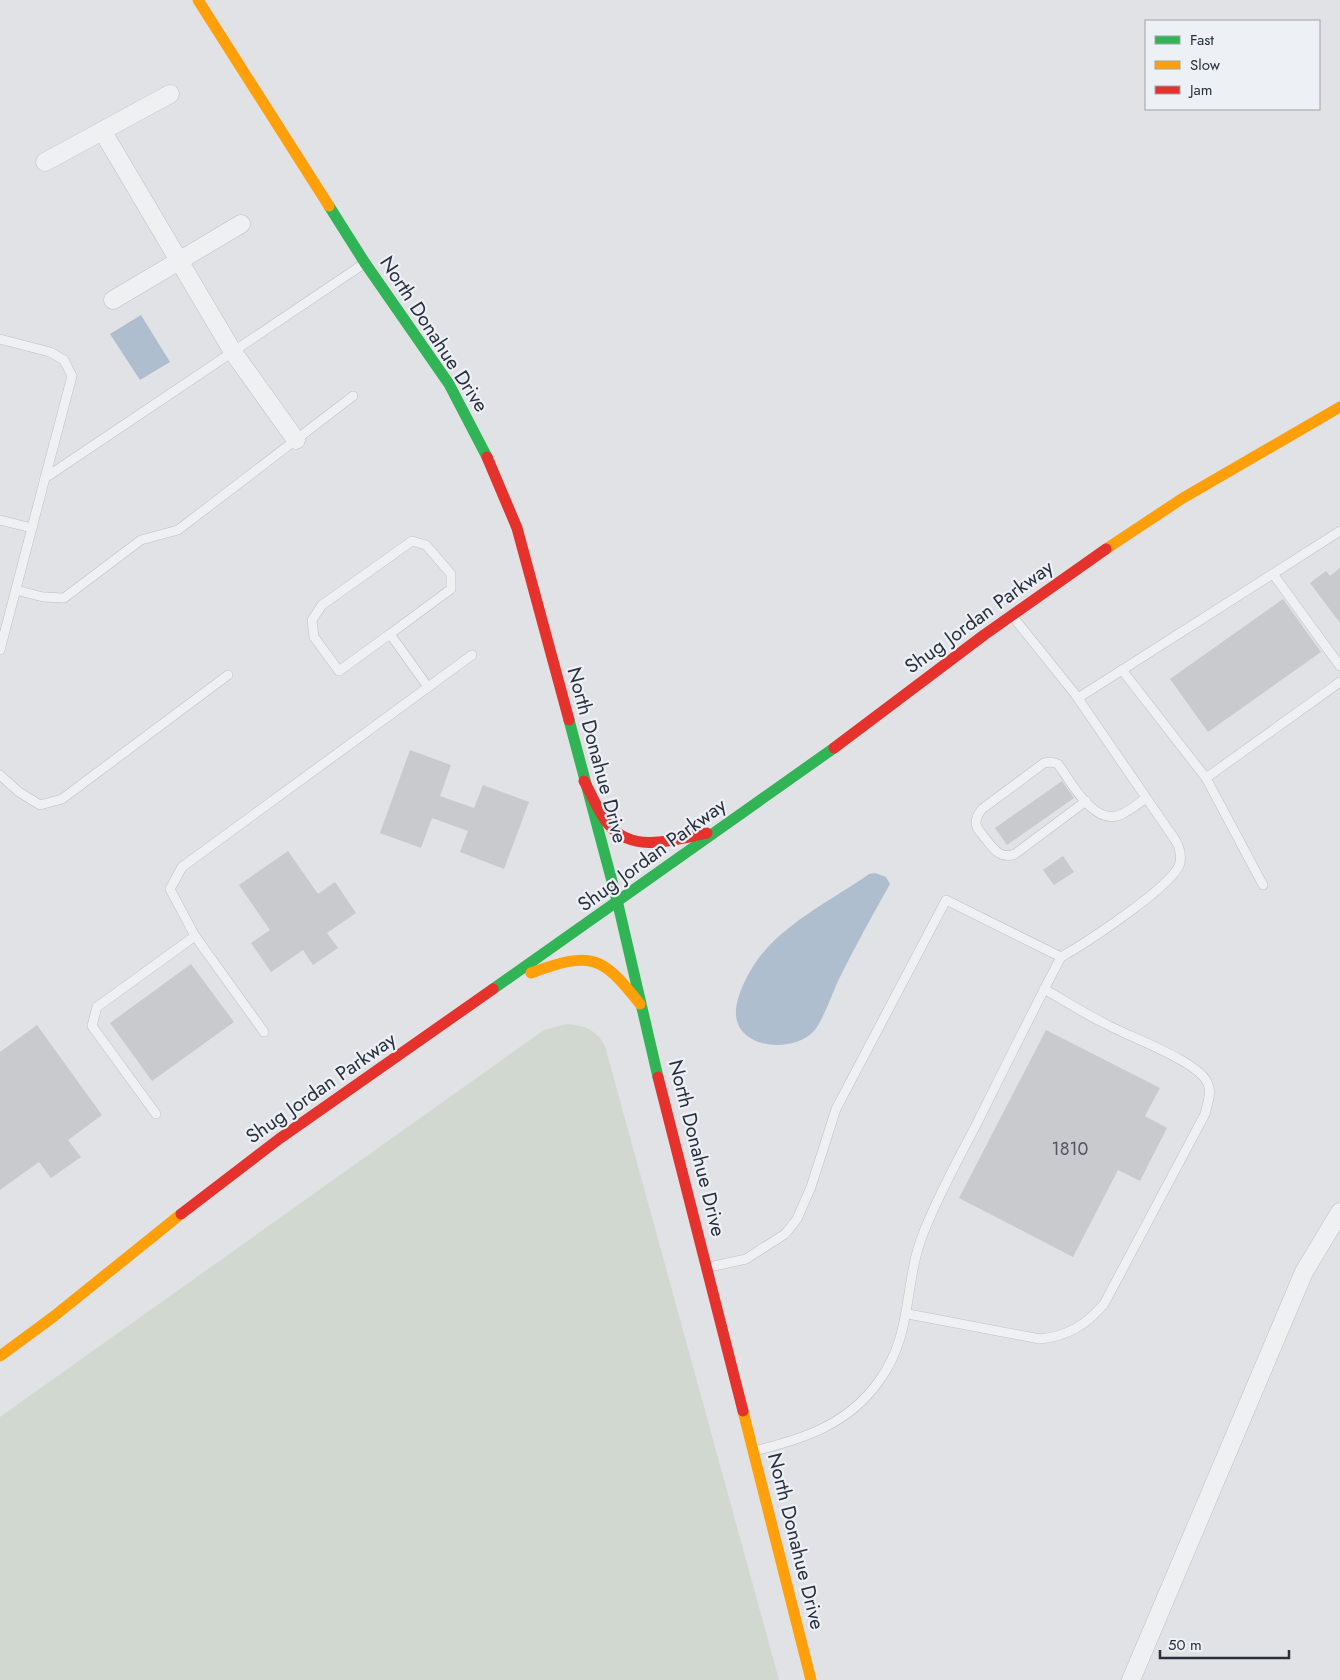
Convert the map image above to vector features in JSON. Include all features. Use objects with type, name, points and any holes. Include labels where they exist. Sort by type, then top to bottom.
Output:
[{"type":"main road","name":"North Donahue Drive","points":[[198,0],[365,263],[449,384],[488,461],[517,528],[617,900],[640,1004],[811,1680]]},
{"type":"main road","name":"Shug Jordan Parkway","points":[[0,1356],[53,1317],[146,1241],[279,1140],[578,931],[617,900],[805,770],[1083,564],[1183,498],[1340,407]]},
{"type":"main road","points":[[584,781],[607,824],[619,836],[632,842],[649,844],[716,832]]},
{"type":"main road","points":[[504,983],[557,964],[582,961],[603,965],[614,974],[640,1004]]},
{"type":"street","points":[[45,162],[170,94]]},
{"type":"street","points":[[103,132],[234,352],[296,440]]},
{"type":"street","points":[[113,300],[241,224]]},
{"type":"street","points":[[1131,1680],[1304,1272],[1340,1212]]},
{"type":"lane","points":[[45,478],[365,263]]},
{"type":"lane","points":[[0,339],[50,352],[64,360],[72,376],[0,650]]},
{"type":"lane","points":[[16,590],[43,597],[64,598],[141,540],[178,530],[353,396]]},
{"type":"lane","points":[[0,520],[32,528]]},
{"type":"lane","points":[[1078,698],[1340,531]]},
{"type":"lane","points":[[412,541],[426,545],[451,574],[451,588],[390,634],[339,671],[314,637],[312,620],[322,605],[412,541]]},
{"type":"lane","points":[[1273,574],[1340,666]]},
{"type":"lane","points":[[753,1451],[801,1439],[832,1424],[860,1402],[879,1382],[894,1358],[908,1314],[913,1266],[923,1235],[953,1169],[1061,957],[1091,939],[1173,876],[1180,864],[1180,848],[1078,698],[1012,615]]},
{"type":"lane","points":[[390,634],[428,687]]},
{"type":"lane","points":[[264,1032],[195,936],[170,889],[182,867],[472,655]]},
{"type":"lane","points":[[1122,670],[1206,778],[1263,885]]},
{"type":"lane","points":[[0,775],[19,792],[40,805],[62,799],[228,675]]},
{"type":"lane","points":[[1206,778],[1340,682]]},
{"type":"lane","points":[[1086,801],[1015,854],[1008,856],[996,851],[977,827],[977,816],[982,809],[1044,763],[1058,764],[1086,801],[1092,809],[1109,817],[1119,815],[1146,798]]},
{"type":"lane","points":[[708,1267],[746,1259],[785,1234],[797,1220],[811,1187],[836,1110],[946,900],[1061,957]]},
{"type":"lane","points":[[156,1114],[92,1026],[96,1007],[195,936]]},
{"type":"lane","points":[[908,1314],[1040,1339],[1057,1337],[1075,1330],[1090,1320],[1104,1304],[1205,1114],[1209,1096],[1208,1084],[1201,1073],[1188,1064],[1104,1024],[1044,989]]},
{"type":"shaded area","points":[[567,1024],[590,1030],[598,1036],[605,1046],[779,1680],[0,1680],[0,1417],[544,1030]]},
{"type":"water","points":[[141,315],[170,362],[140,380],[110,334]]},
{"type":"water","points":[[875,873],[886,877],[890,884],[850,956],[823,1016],[813,1032],[804,1039],[780,1045],[756,1041],[746,1035],[739,1026],[736,1015],[737,1001],[749,973],[767,948],[808,913],[869,874]]},
{"type":"building","points":[[1340,568],[1340,623],[1310,583],[1326,571],[1330,576]]},
{"type":"building","points":[[1283,599],[1321,652],[1208,732],[1170,679]]},
{"type":"building","points":[[410,750],[451,765],[440,796],[474,808],[483,785],[529,802],[504,869],[460,852],[468,831],[432,818],[421,848],[380,833]]},
{"type":"building","points":[[1062,781],[1074,798],[1007,845],[995,828]]},
{"type":"building","points":[[288,851],[318,894],[335,882],[356,913],[327,933],[338,948],[313,965],[303,950],[271,972],[251,943],[270,930],[239,885]]},
{"type":"building","points":[[1063,856],[1074,872],[1054,885],[1043,870]]},
{"type":"building","points":[[191,964],[234,1022],[152,1081],[110,1023]]},
{"type":"building","points":[[37,1025],[102,1115],[68,1140],[81,1157],[51,1178],[39,1162],[0,1190],[0,1052]]},
{"type":"building","points":[[1046,1030],[1160,1088],[1145,1116],[1167,1128],[1140,1181],[1118,1170],[1073,1257],[959,1198]]},
{"type":"traffic: fast","points":[[329,206],[365,263],[449,384],[487,457]]},
{"type":"traffic: fast","points":[[569,720],[617,900],[658,1077]]},
{"type":"traffic: fast","points":[[493,989],[834,748]]},
{"type":"traffic: slow","points":[[198,0],[329,206]]},
{"type":"traffic: slow","points":[[1106,549],[1183,498],[1340,407]]},
{"type":"traffic: slow","points":[[531,973],[568,962],[582,960],[594,962],[605,967],[615,975],[640,1004]]},
{"type":"traffic: slow","points":[[0,1356],[53,1317],[181,1214]]},
{"type":"traffic: slow","points":[[743,1411],[811,1680]]},
{"type":"traffic: jam","points":[[487,457],[517,528],[569,720]]},
{"type":"traffic: jam","points":[[834,748],[984,635],[1106,549]]},
{"type":"traffic: jam","points":[[584,781],[605,820],[619,834],[630,839],[642,842],[668,841],[707,833]]},
{"type":"traffic: jam","points":[[181,1214],[279,1139],[493,989]]},
{"type":"traffic: jam","points":[[658,1077],[743,1411]]}]
